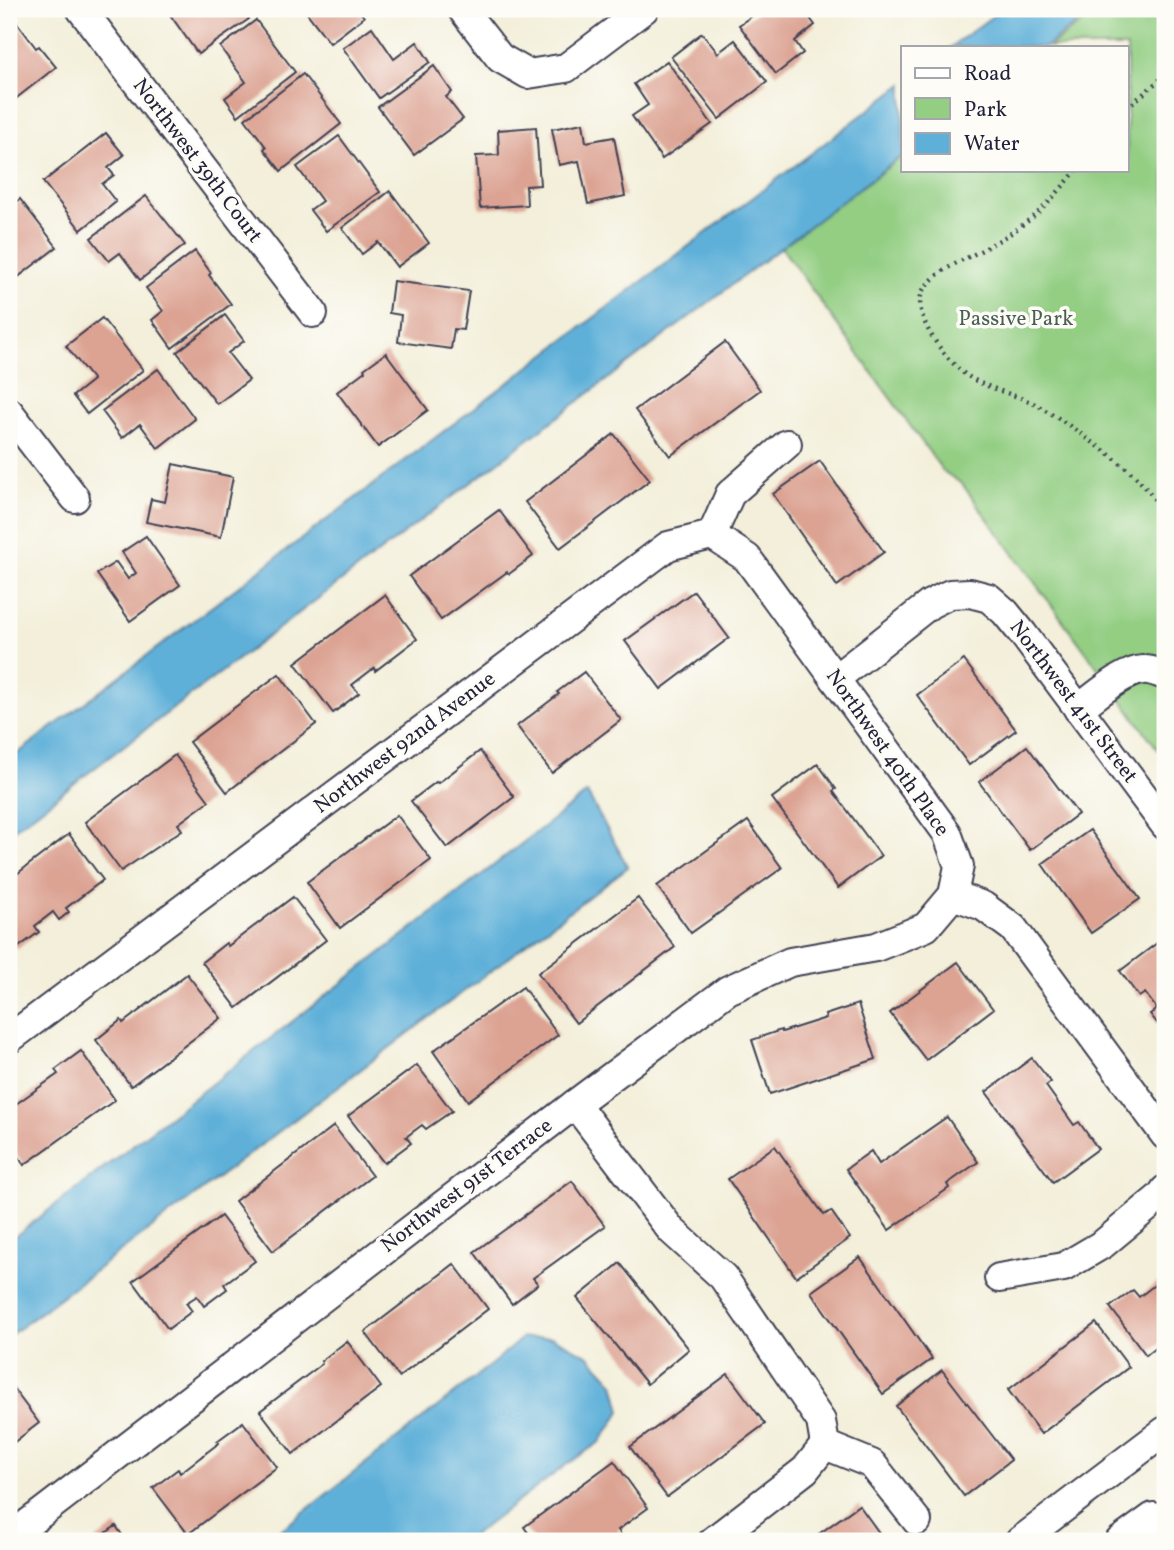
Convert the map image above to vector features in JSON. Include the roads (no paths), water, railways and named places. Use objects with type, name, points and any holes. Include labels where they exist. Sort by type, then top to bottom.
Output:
[{"type":"street","name":"Northwest 39th Court","points":[[81,9],[313,313]]},
{"type":"street","points":[[462,9],[500,58],[528,74],[566,68],[644,9]]},
{"type":"street","points":[[9,412],[75,498]]},
{"type":"street","points":[[712,536],[730,494],[788,444]]},
{"type":"street","name":"Northwest 40th Place","points":[[712,536],[747,558],[947,833],[959,866],[953,895]]},
{"type":"street","name":"Northwest 92nd Avenue","points":[[9,1039],[668,547],[712,536]]},
{"type":"street","name":"Northwest 41st Street","points":[[835,679],[930,604],[950,594],[970,593],[989,598],[1006,612],[1165,825]]},
{"type":"street","points":[[1078,709],[1123,677],[1140,670],[1165,675]]},
{"type":"street","points":[[953,895],[983,906],[1013,928],[1165,1135]]},
{"type":"street","name":"Northwest 91st Terrace","points":[[9,1538],[728,990],[790,962],[876,947],[926,927],[953,895]]},
{"type":"street","points":[[575,1104],[671,1230],[723,1277],[821,1421],[825,1445],[805,1470],[713,1541]]},
{"type":"street","points":[[999,1278],[1064,1267],[1103,1244],[1165,1190]]},
{"type":"street","points":[[1020,1541],[1165,1431]]},
{"type":"street","points":[[825,1445],[872,1464],[917,1521]]},
{"type":"street","points":[[1120,1541],[1153,1517],[1165,1531]]},
{"type":"water","points":[[1002,9],[1096,9],[1046,46],[952,46]]},
{"type":"water","points":[[901,86],[901,157],[9,833],[9,760]]},
{"type":"water","points":[[587,793],[628,867],[9,1336],[9,1241]]},
{"type":"water","points":[[552,1337],[589,1356],[614,1383],[621,1411],[600,1442],[466,1541],[267,1541],[522,1338]]},
{"type":"park label","name":"Passive Park","points":[[1016,319]]}]
